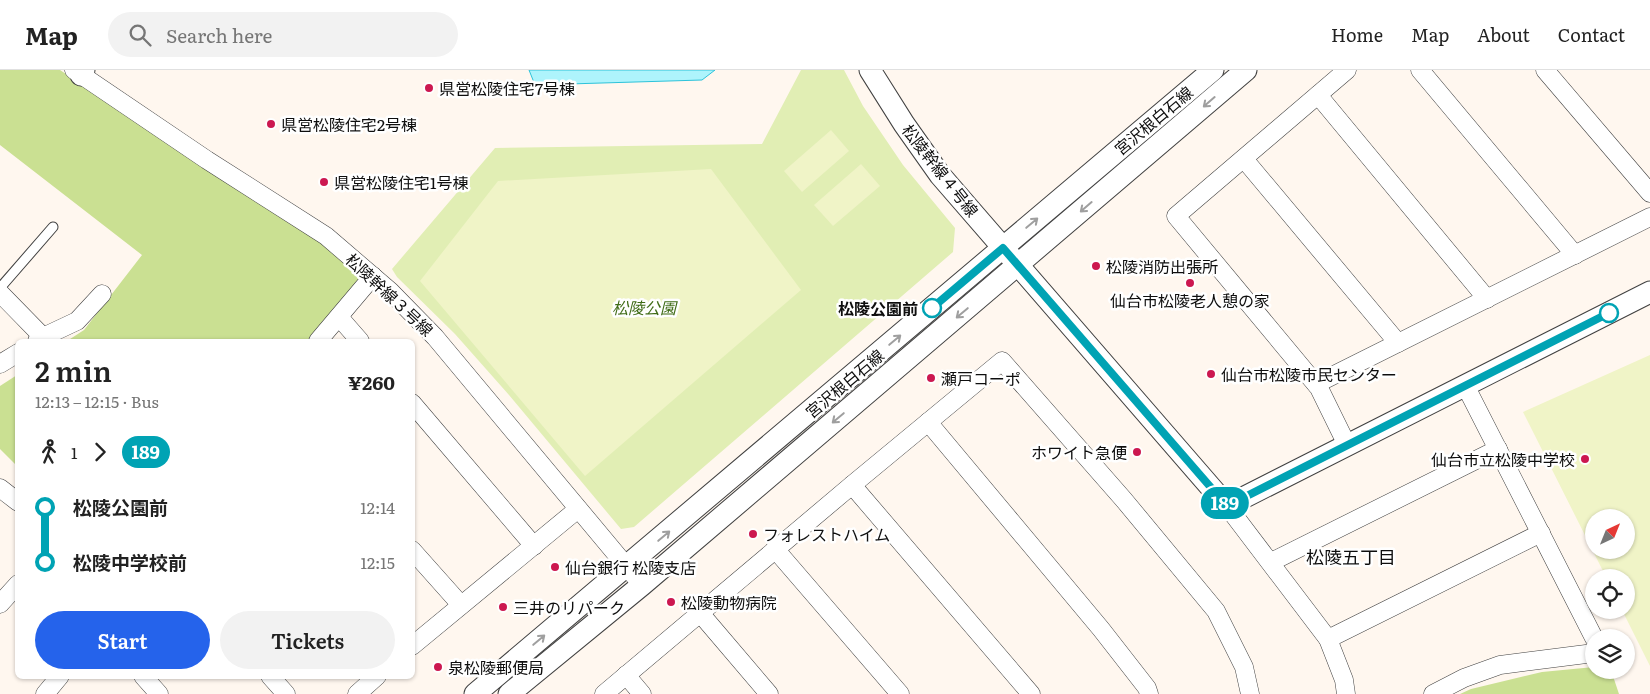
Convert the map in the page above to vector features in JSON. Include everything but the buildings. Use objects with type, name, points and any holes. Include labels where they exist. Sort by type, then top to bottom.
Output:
[{"type":"street","name":"松陵幹線４号線","points":[[870,70],[904,124],[940,175],[1227,506]]},
{"type":"street","name":"宮沢根白石線","points":[[484,691],[627,567],[1213,70]]},
{"type":"street","points":[[509,694],[642,585],[1246,70]]},
{"type":"street","points":[[1347,70],[1176,216],[1316,384],[1347,445]]},
{"type":"street","points":[[1420,70],[1575,255]]},
{"type":"street","points":[[1545,70],[1650,193]]},
{"type":"street","name":"松陵幹線３号線","points":[[79,72],[207,160],[318,230],[373,276],[435,337],[642,585]]},
{"type":"street","points":[[1318,95],[1487,299]]},
{"type":"street","points":[[1244,158],[1398,343]]},
{"type":"street","points":[[1316,384],[1650,217]]},
{"type":"street","points":[[320,339],[373,276]]},
{"type":"street","points":[[1346,694],[1344,680],[1328,639],[1227,506],[1650,292]]},
{"type":"street","points":[[0,293],[40,339],[77,322],[102,294]]},
{"type":"street","points":[[339,317],[358,339]]},
{"type":"street","points":[[0,364],[15,355]]},
{"type":"street","points":[[604,694],[1002,361],[1124,500],[1216,611],[1244,668],[1250,694]]},
{"type":"street","points":[[1466,385],[1589,629]]},
{"type":"street","points":[[415,407],[534,546]]},
{"type":"street","points":[[928,422],[1104,632],[1147,688],[1149,694]]},
{"type":"street","points":[[1271,562],[1498,449]]},
{"type":"street","points":[[852,485],[1032,694]]},
{"type":"street","points":[[0,488],[15,500]]},
{"type":"street","points":[[415,643],[578,509]]},
{"type":"street","points":[[1328,639],[1541,533]]},
{"type":"street","points":[[775,549],[900,694]]},
{"type":"street","points":[[415,553],[461,605]]},
{"type":"street","points":[[0,604],[15,587]]},
{"type":"street","points":[[700,613],[769,694]]},
{"type":"street","points":[[1433,694],[1464,678],[1500,665],[1585,654]]},
{"type":"street","points":[[626,675],[642,694]]},
{"type":"street","points":[[45,694],[58,679]]},
{"type":"street","points":[[146,679],[159,694]]},
{"type":"street","points":[[273,679],[286,694]]},
{"type":"street","points":[[357,694],[374,679]]},
{"type":"lane","points":[[0,288],[53,227]]},
{"type":"green space","points":[[0,70],[60,70],[276,202],[302,210],[373,276],[319,339],[70,339],[84,330],[142,255],[0,145]]},
{"type":"green space","name":"松陵公園","points":[[801,70],[844,70],[863,106],[903,165],[955,228],[953,252],[634,527],[621,529],[509,395],[455,334],[397,277],[392,269],[495,148],[762,144]]},
{"type":"green space","points":[[831,130],[849,151],[802,192],[784,171]]},
{"type":"green space","points":[[861,164],[880,186],[833,226],[814,205]]},
{"type":"green space","points":[[711,169],[801,290],[585,476],[420,281],[498,181]]},
{"type":"green space","points":[[1650,355],[1650,666],[1635,636],[1635,629],[1632,629],[1626,619],[1635,619],[1635,569],[1602,569],[1597,559],[1635,559],[1635,509],[1585,509],[1585,535],[1523,412]]},
{"type":"green space","points":[[15,376],[15,464],[0,449],[0,386]]},
{"type":"green space","points":[[1585,668],[1585,679],[1614,679],[1619,694],[1460,694],[1471,689],[1542,672]]},
{"type":"water","points":[[529,70],[715,70],[702,80],[535,85]]},
{"type":"bus line","name":"189","points":[[932,308],[1003,248],[1227,506],[1609,313]]},
{"type":"place","name":"県営松陵住宅7号棟","points":[[429,88]]},
{"type":"place","name":"県営松陵住宅2号棟","points":[[271,124]]},
{"type":"place","name":"県営松陵住宅1号棟","points":[[324,182]]},
{"type":"place","name":"松陵消防出張所","points":[[1096,266]]},
{"type":"place","name":"仙台市松陵老人憩の家","points":[[1190,283]]},
{"type":"place","name":"松陵公園前","points":[[932,308]]},
{"type":"place","name":"仙台市松陵市民センター","points":[[1211,374]]},
{"type":"place","name":"瀬戸コーポ","points":[[931,378]]},
{"type":"place","name":"ホワイト急便","points":[[1137,452]]},
{"type":"place","name":"仙台市立松陵中学校","points":[[1585,459]]},
{"type":"place","name":"フォレストハイム","points":[[753,534]]},
{"type":"place","name":"仙台銀行 松陵支店","points":[[555,567]]},
{"type":"place","name":"松陵動物病院","points":[[671,602]]},
{"type":"place","name":"三井のリパーク","points":[[503,607]]},
{"type":"place","name":"泉松陵郵便局","points":[[438,667]]},
{"type":"district","name":"松陵五丁目","points":[[1351,556]]}]
